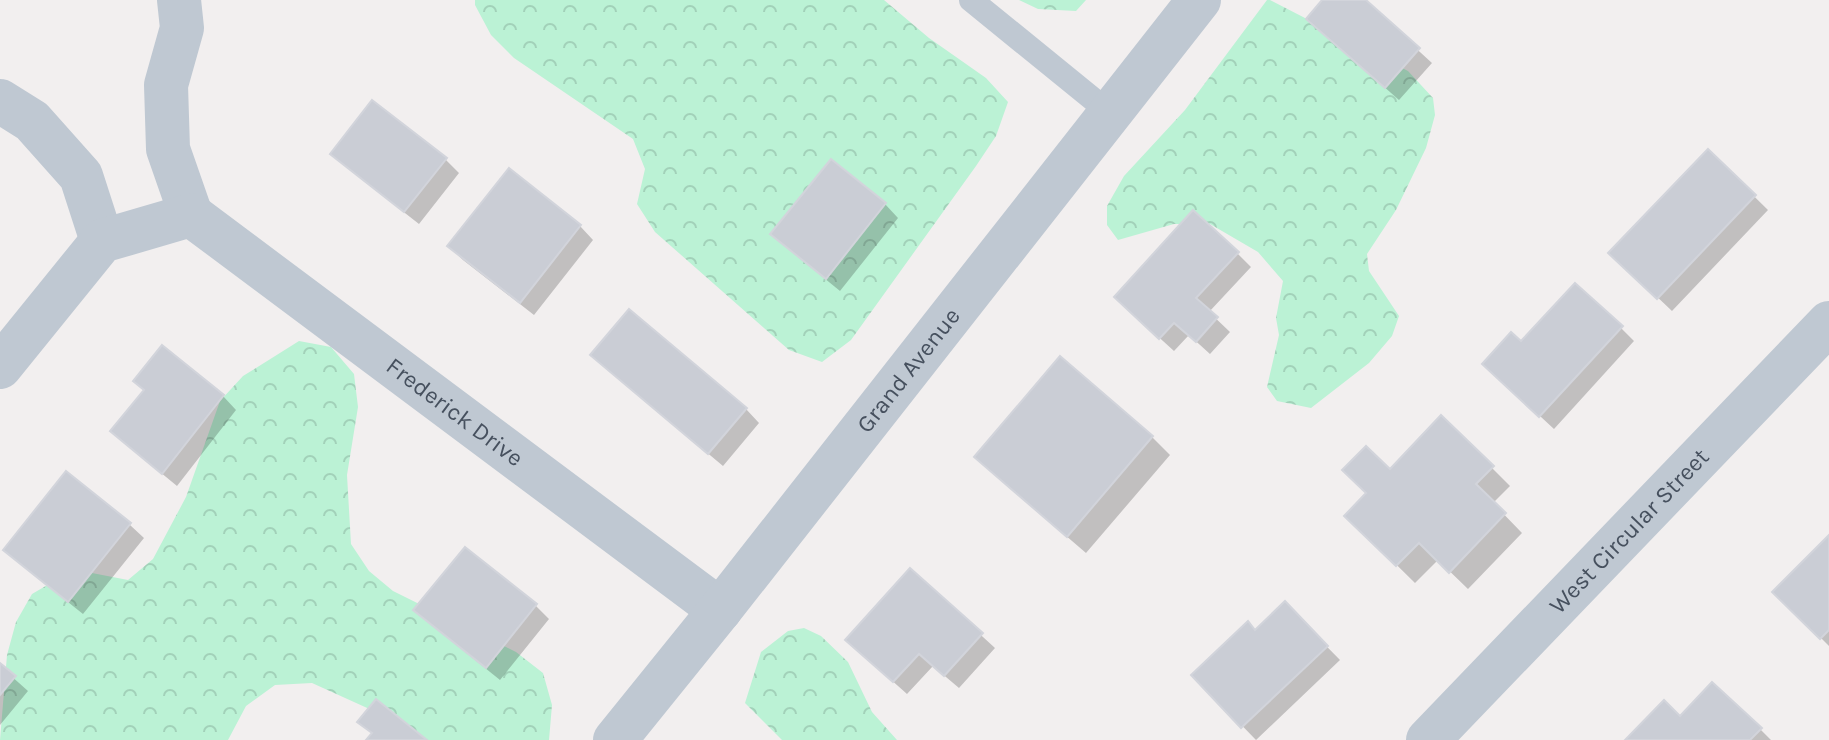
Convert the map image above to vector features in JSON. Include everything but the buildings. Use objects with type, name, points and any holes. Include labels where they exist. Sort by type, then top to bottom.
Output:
[{"type":"street","points":[[0,367],[102,241],[191,215],[168,149],[166,85],[182,28],[179,0]]},
{"type":"street","name":"Grand Avenue","points":[[615,740],[1199,0]]},
{"type":"street","points":[[0,101],[32,121],[81,176],[102,241]]},
{"type":"street","name":"Frederick Drive","points":[[191,215],[720,610]]},
{"type":"street","name":"West Circular Street","points":[[1428,740],[1829,323]]},
{"type":"lane","points":[[971,0],[1110,113]]},
{"type":"green space","points":[[475,0],[884,0],[929,38],[986,78],[1008,102],[996,136],[976,166],[851,340],[822,362],[789,350],[655,232],[637,204],[645,169],[633,139],[514,58],[491,35]]},
{"type":"green space","points":[[1019,0],[1086,0],[1076,11],[1038,9]]},
{"type":"green space","points":[[1267,0],[1408,71],[1433,98],[1435,115],[1426,148],[1396,210],[1367,254],[1369,271],[1399,316],[1392,336],[1369,363],[1311,408],[1277,401],[1267,387],[1279,335],[1276,318],[1283,281],[1258,252],[1210,224],[1174,224],[1118,240],[1107,225],[1107,206],[1124,176],[1185,110]]},
{"type":"green space","points":[[299,341],[331,347],[354,374],[358,407],[347,475],[351,544],[369,571],[393,591],[516,652],[543,673],[552,705],[549,740],[419,740],[376,712],[312,683],[275,685],[246,706],[228,740],[0,740],[7,655],[16,622],[32,594],[61,577],[92,573],[128,580],[153,559],[186,497],[220,401],[243,376]]},
{"type":"green space","points":[[804,628],[821,636],[848,662],[872,712],[897,740],[782,740],[745,703],[761,652],[788,631]]}]
